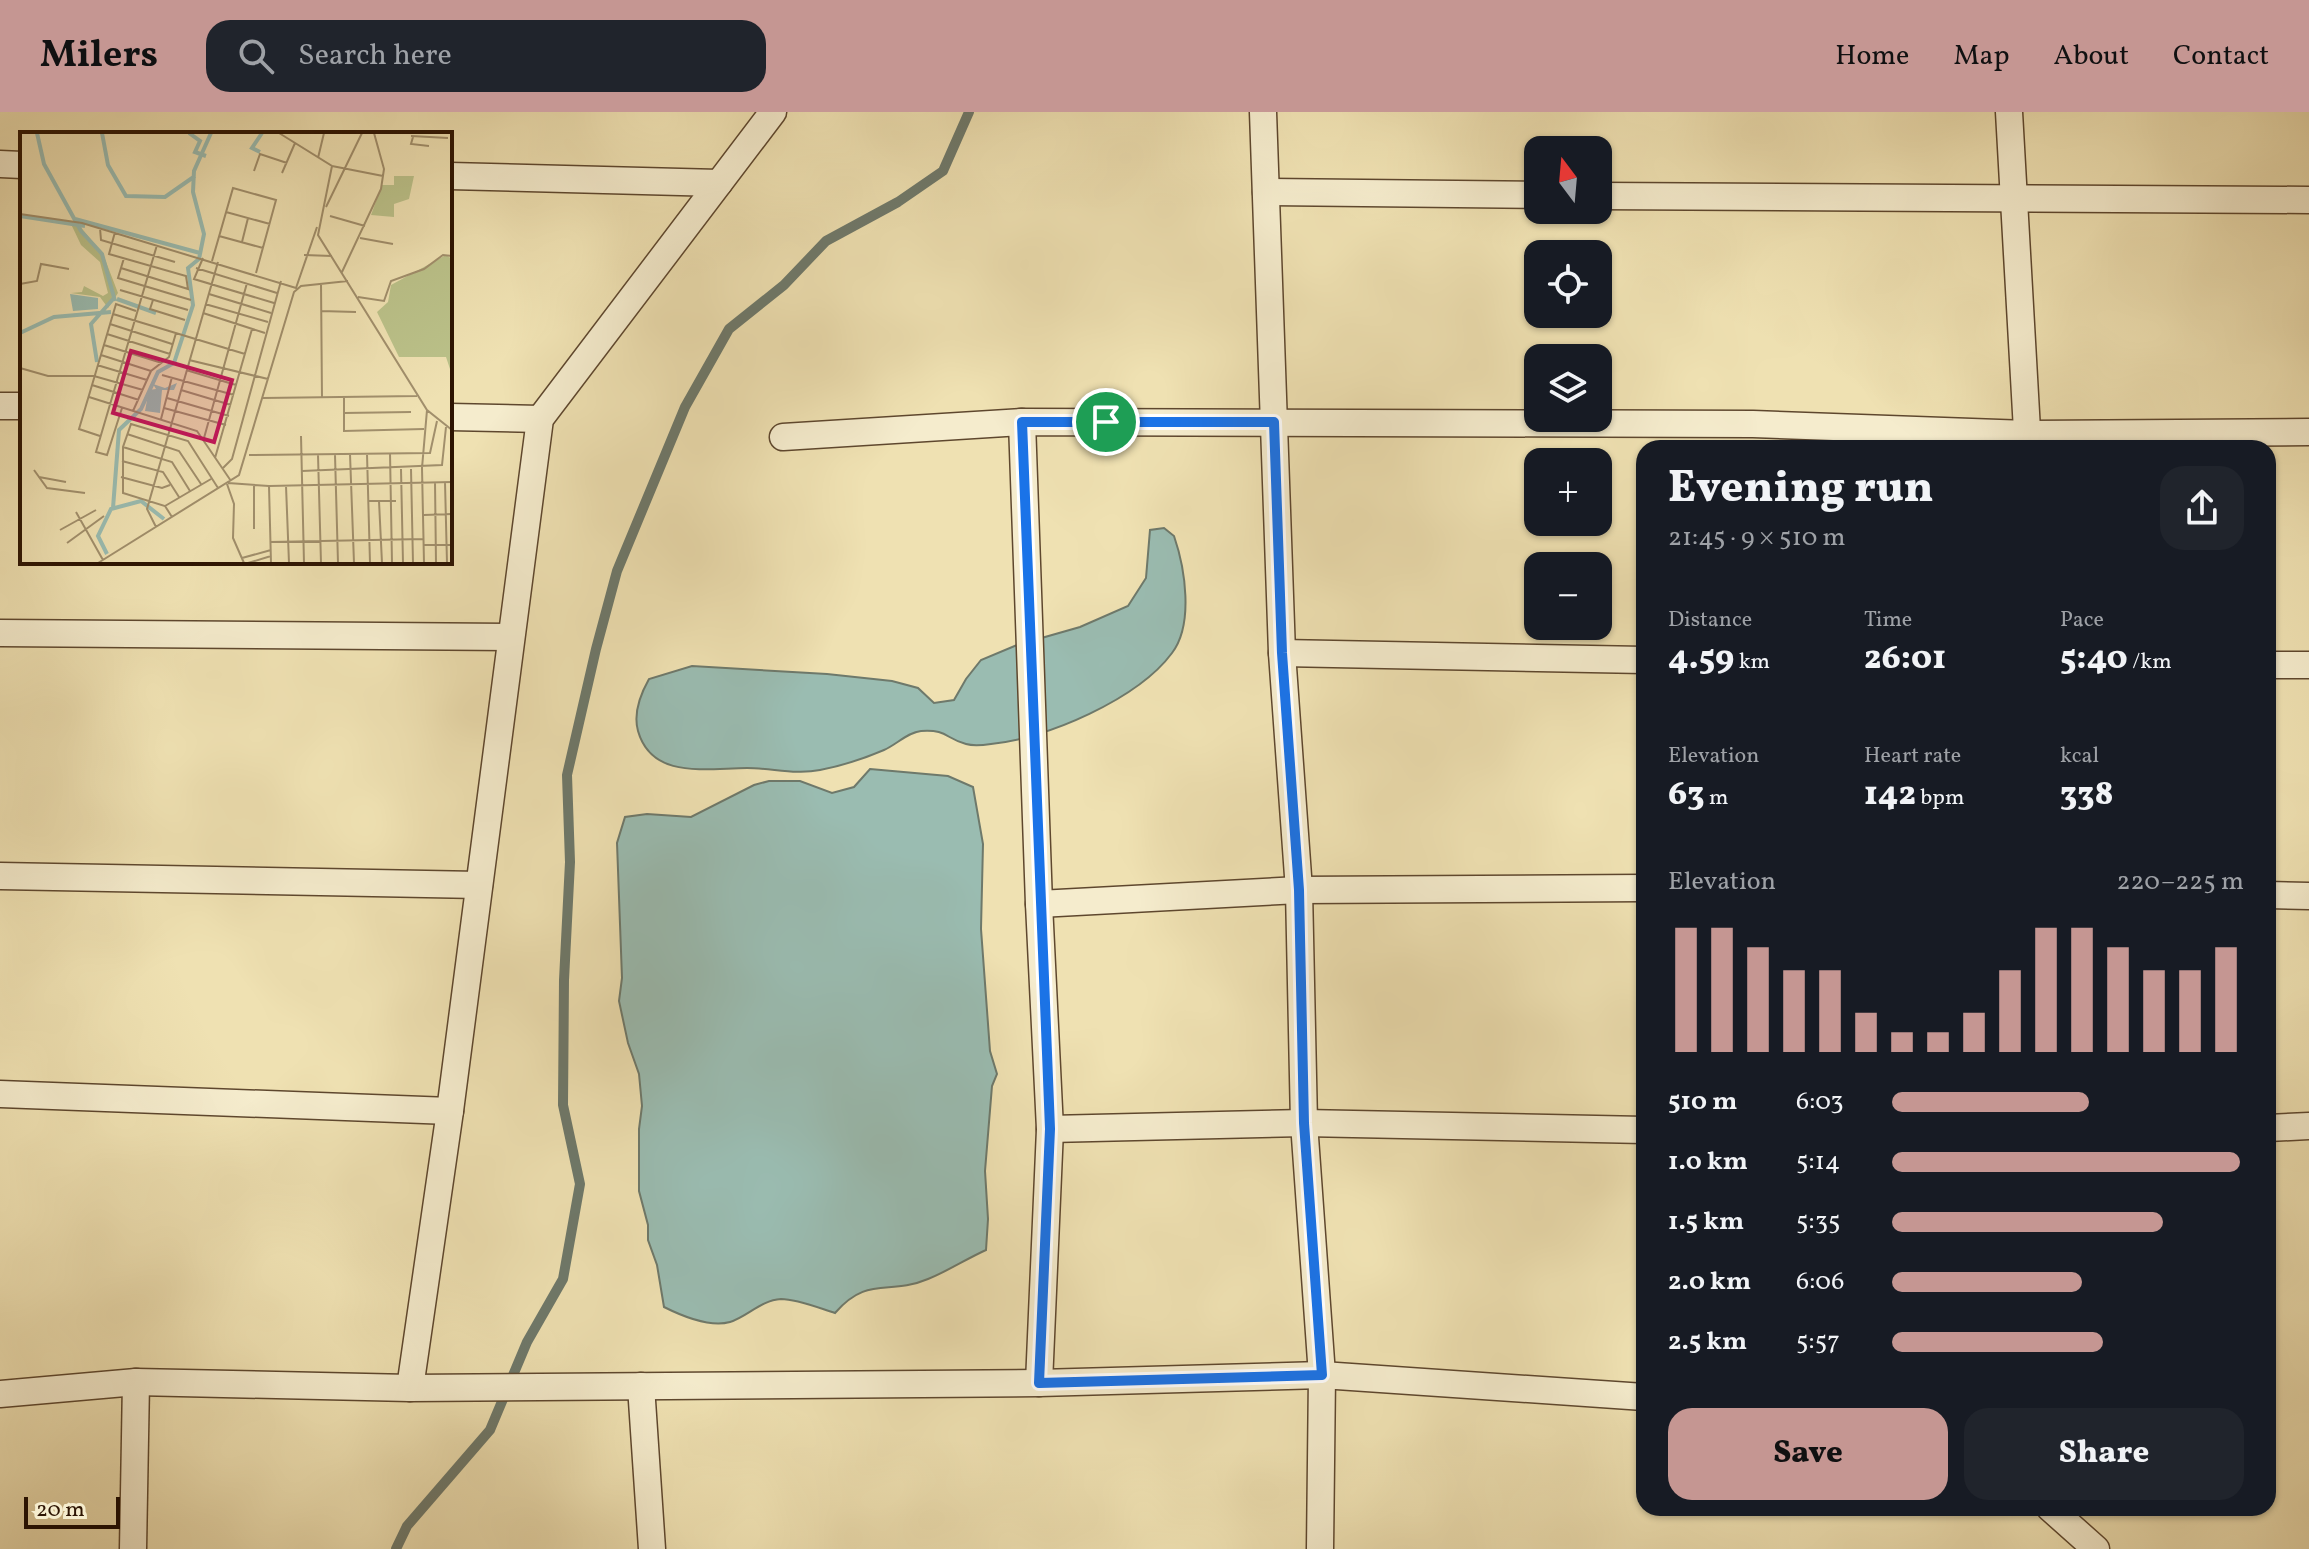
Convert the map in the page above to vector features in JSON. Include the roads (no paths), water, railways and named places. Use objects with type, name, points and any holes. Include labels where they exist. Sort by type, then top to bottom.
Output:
[{"type":"street","points":[[410,1388],[450,1111],[540,419],[773,112]]},
{"type":"street","points":[[1263,112],[1282,653],[1299,890],[1304,1123],[1322,1375],[1320,1549]]},
{"type":"street","points":[[2009,112],[2028,440]]},
{"type":"street","points":[[0,164],[20,165]]},
{"type":"street","points":[[452,176],[719,183]]},
{"type":"street","points":[[1266,192],[1524,195]]},
{"type":"street","points":[[1612,196],[2309,200]]},
{"type":"street","points":[[452,417],[540,419]]},
{"type":"street","points":[[1022,422],[1050,1129],[1039,1383]]},
{"type":"street","points":[[783,437],[1022,422],[1274,422],[1753,424],[2012,440]]},
{"type":"street","points":[[2059,440],[2309,432]]},
{"type":"street","points":[[0,633],[511,637]]},
{"type":"street","points":[[1282,653],[1636,660]]},
{"type":"street","points":[[2276,665],[2309,665]]},
{"type":"street","points":[[0,876],[479,885]]},
{"type":"street","points":[[1039,904],[1299,890],[1636,888]]},
{"type":"street","points":[[2276,895],[2309,896]]},
{"type":"street","points":[[0,1094],[450,1111]]},
{"type":"street","points":[[1050,1129],[1304,1123],[1636,1130]]},
{"type":"street","points":[[2276,1128],[2309,1126]]},
{"type":"street","points":[[0,1394],[136,1382],[410,1388],[1039,1383],[1322,1375],[1636,1396]]},
{"type":"street","points":[[133,1549],[136,1382]]},
{"type":"street","points":[[641,1386],[652,1549]]},
{"type":"street","points":[[2074,1517],[2096,1549]]},
{"type":"water","points":[[1164,528],[1174,536],[1184,579],[1185,612],[1179,641],[1157,670],[1137,686],[1114,701],[1063,725],[1013,741],[978,745],[959,742],[936,731],[921,731],[860,759],[802,772],[683,768],[655,757],[645,747],[638,731],[638,704],[649,679],[692,666],[892,681],[918,688],[934,703],[954,700],[981,660],[1017,645],[1080,627],[1128,606],[1146,578],[1150,530]]},
{"type":"water","points":[[870,769],[948,776],[973,787],[983,844],[981,929],[990,1051],[997,1074],[992,1086],[985,1171],[986,1250],[914,1284],[858,1294],[835,1313],[781,1299],[767,1302],[730,1322],[696,1320],[664,1307],[639,1191],[642,1106],[639,1074],[628,1043],[619,1001],[622,978],[617,843],[625,817],[647,814],[691,817],[754,785],[769,781],[800,781],[832,793],[854,787]]},
{"type":"waterway","points":[[396,1549],[407,1526],[490,1430],[527,1342],[563,1279],[580,1184],[563,1105],[564,980],[570,862],[567,775],[617,571],[685,407],[729,329],[784,285],[826,241],[898,202],[943,171],[969,112]]}]
